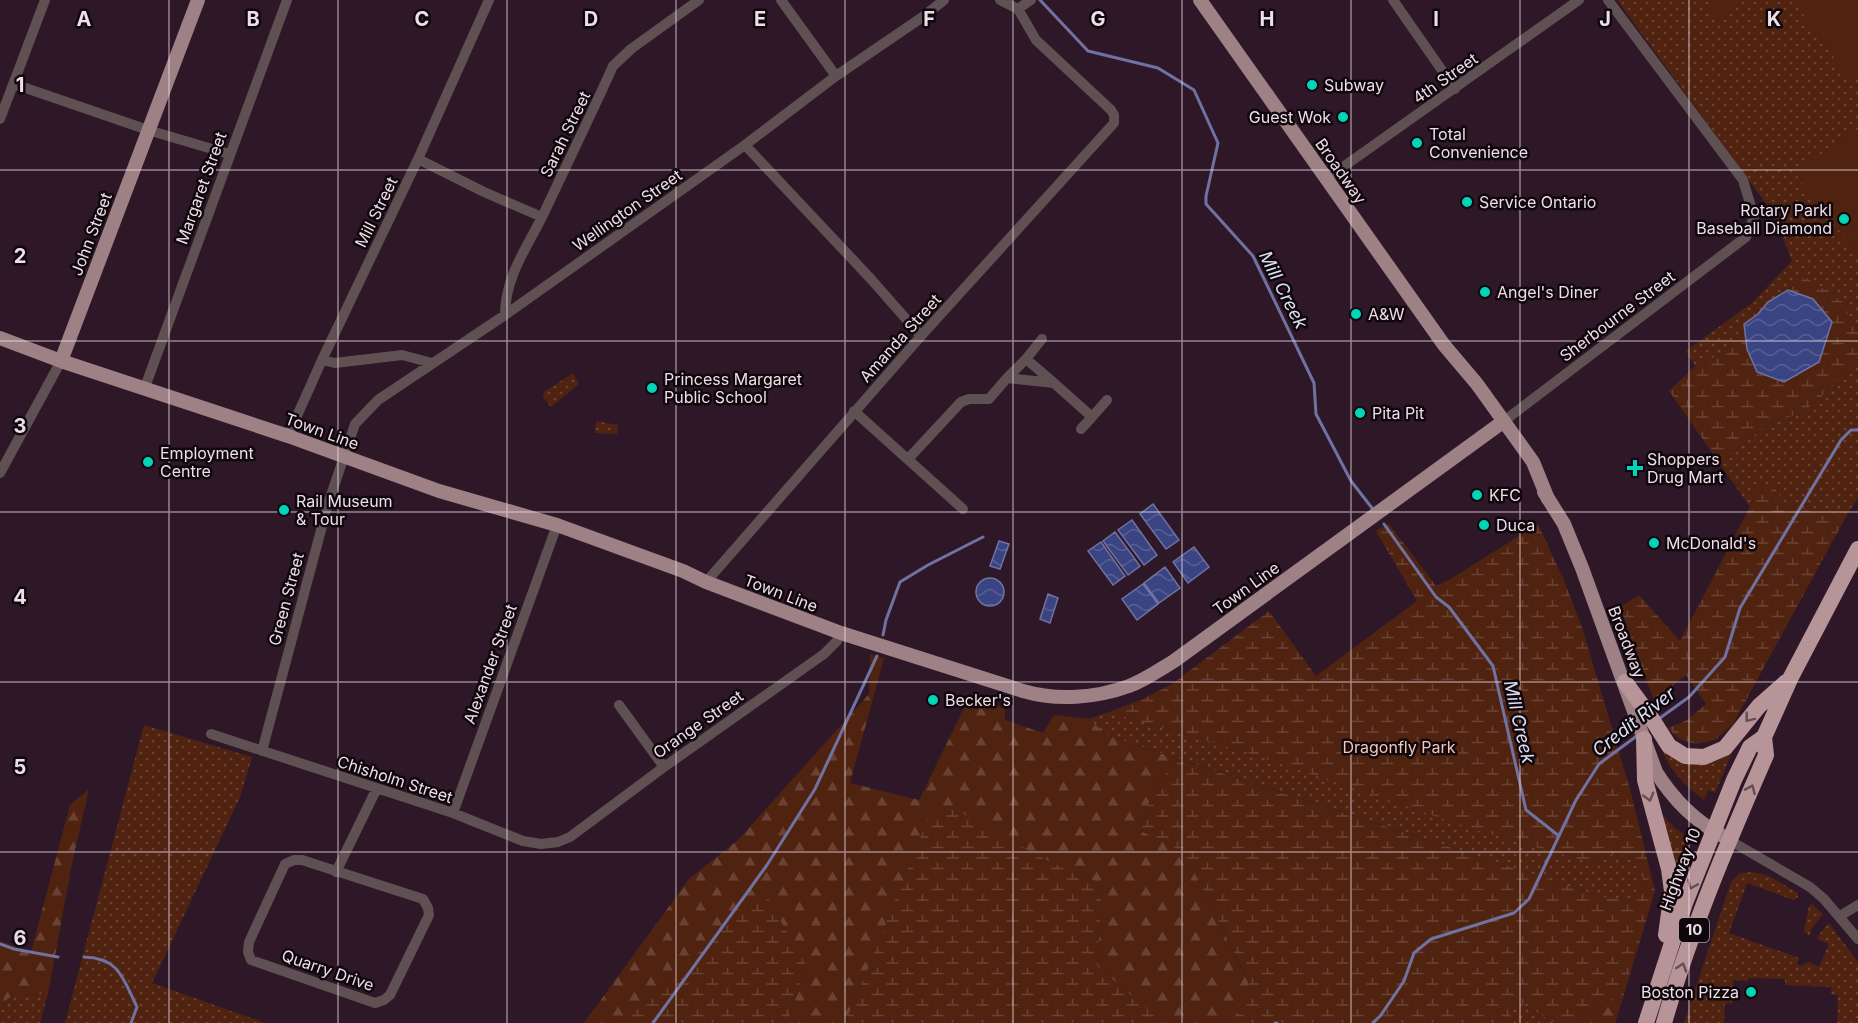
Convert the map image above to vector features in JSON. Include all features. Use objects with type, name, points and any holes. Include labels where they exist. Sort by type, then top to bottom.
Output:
[{"type":"highway","name":"Highway 10","points":[[1646,1023],[1685,903],[1734,780],[1750,747],[1764,737],[1791,677],[1858,549]]},
{"type":"highway","points":[[1625,682],[1648,727],[1678,753],[1685,756],[1704,757],[1725,748],[1759,706],[1791,677]]},
{"type":"highway","points":[[1648,727],[1645,780],[1667,860],[1672,891],[1662,973]]},
{"type":"highway","name":"Highway 10","points":[[1664,1023],[1691,939],[1729,840],[1766,755],[1764,737]]},
{"type":"main road","name":"John Street","points":[[61,361],[198,0]]},
{"type":"main road","name":"Broadway","points":[[1200,0],[1456,360],[1471,389],[1501,424],[1564,524],[1625,682]]},
{"type":"main road","name":"Town Line","points":[[0,338],[439,490],[557,525],[841,633],[1035,695],[1076,697],[1128,686],[1146,678],[1174,661],[1501,424]]},
{"type":"main road","points":[[1648,727],[1656,772],[1667,790],[1679,804],[1713,831],[1729,840]]},
{"type":"street","points":[[0,119],[45,0]]},
{"type":"street","name":"Margaret Street","points":[[145,387],[287,0]]},
{"type":"street","name":"Mill Street","points":[[288,436],[418,159],[489,0]]},
{"type":"street","name":"Sarah Street","points":[[505,315],[505,301],[515,268],[542,217],[613,66],[631,49],[699,0]]},
{"type":"street","points":[[781,0],[836,75]]},
{"type":"street","name":"Wellington Street","points":[[344,456],[355,424],[378,400],[505,315],[745,145],[836,75],[944,0]]},
{"type":"street","points":[[1000,0],[1018,9],[1031,0]]},
{"type":"street","points":[[1393,0],[1455,89]]},
{"type":"street","name":"4th Street","points":[[1326,179],[1579,0]]},
{"type":"street","name":"Sherbourne Street","points":[[1501,424],[1746,237],[1754,217],[1743,180],[1608,0]]},
{"type":"street","name":"Amanda Street","points":[[706,582],[854,411],[1114,123],[1114,115],[1096,95],[1036,40],[1018,9]]},
{"type":"street","points":[[14,84],[148,130],[229,154]]},
{"type":"street","points":[[745,145],[921,336]]},
{"type":"street","points":[[418,159],[484,192],[542,217]]},
{"type":"street","points":[[908,459],[961,402],[969,399],[989,399],[1042,339]]},
{"type":"street","points":[[322,360],[335,363],[402,355],[432,363]]},
{"type":"street","points":[[1026,359],[1092,417]]},
{"type":"street","name":"John Street","points":[[0,473],[61,361]]},
{"type":"street","points":[[1007,378],[1053,383]]},
{"type":"street","points":[[1082,429],[1107,400]]},
{"type":"street","points":[[854,411],[963,509]]},
{"type":"street","name":"Green Street","points":[[262,751],[328,504],[344,456]]},
{"type":"street","name":"Alexander Street","points":[[453,813],[557,525]]},
{"type":"street","name":"Orange Street","points":[[570,837],[664,766],[824,654],[837,641],[841,633]]},
{"type":"street","points":[[619,705],[664,766]]},
{"type":"street","name":"Chisholm Street","points":[[212,734],[453,813],[523,841],[541,844],[558,842],[570,837]]},
{"type":"street","points":[[336,872],[377,788]]},
{"type":"street","points":[[1729,840],[1810,887],[1840,916],[1858,939]]},
{"type":"street","name":"Quarry Drive","points":[[294,860],[302,860],[336,872],[423,898],[428,908],[429,915],[390,995],[384,1000],[375,1003],[251,960],[248,952],[249,942],[285,864],[294,860]]},
{"type":"street","points":[[1840,916],[1858,905]]},
{"type":"green space","points":[[1617,0],[1858,0],[1858,333],[1843,302],[1805,278],[1768,302],[1758,314],[1744,324],[1725,352],[1695,366],[1686,351],[1753,302],[1792,261],[1773,213]]},
{"type":"green space","points":[[1720,0],[1739,0],[1742,3],[1716,22],[1707,10]]},
{"type":"green space","points":[[1858,0],[1858,78],[1852,83],[1794,1]]},
{"type":"green space","name":"Rotary Parkl Baseball Diamond","points":[[1858,129],[1858,255],[1794,172]]},
{"type":"green space","points":[[1805,277],[1843,302],[1858,333],[1858,356],[1830,389],[1802,413],[1769,423],[1720,464],[1669,391],[1695,366],[1725,352],[1744,324],[1747,349],[1813,299],[1788,290]]},
{"type":"green space","points":[[1858,356],[1858,498],[1848,513],[1812,513],[1785,503],[1757,486],[1750,507],[1720,464],[1769,423],[1802,413],[1830,389]]},
{"type":"green space","points":[[573,373],[579,384],[551,407],[543,397],[544,392]]},
{"type":"green space","points":[[596,421],[618,425],[617,434],[595,433]]},
{"type":"green space","points":[[1772,484],[1785,503],[1812,512],[1848,513],[1733,724],[1715,740],[1696,744],[1679,739],[1668,728],[1687,720],[1706,704],[1686,675],[1654,700],[1620,607],[1639,595],[1680,641],[1750,507],[1757,486]]},
{"type":"green space","name":"Dragonfly Park","points":[[1389,524],[1436,586],[1538,524],[1582,627],[1631,793],[1655,891],[1622,1001],[1609,1000],[1570,1023],[1555,1023],[1512,998],[1510,1023],[1227,1023],[1241,1010],[1251,987],[1185,853],[1141,831],[1154,785],[1181,760],[1606,898],[1631,900],[1643,879],[1633,857],[1612,854],[1593,863],[1482,832],[1242,751],[1109,712],[1143,699],[1172,684],[1269,611],[1316,676],[1417,601],[1376,531]]},
{"type":"green space","points":[[870,654],[884,658],[850,783],[919,800],[971,694],[1005,709],[1005,720],[1043,733],[1054,715],[1088,719],[1109,736],[1181,760],[1154,785],[1141,831],[1185,853],[1251,988],[1241,1010],[1227,1023],[1163,1023],[1097,966],[1102,884],[1068,871],[1011,842],[860,988],[845,1023],[787,1023],[806,965],[670,980],[622,1023],[584,1023],[689,879],[738,840],[869,694]]},
{"type":"green space","points":[[1109,712],[1242,751],[1593,863],[1612,854],[1634,857],[1643,879],[1631,901],[1606,898],[1109,736],[1088,719]]},
{"type":"green space","points":[[144,725],[252,757],[240,797],[152,983],[265,1023],[65,1023]]},
{"type":"green space","points":[[1662,748],[1689,760],[1705,763],[1722,759],[1732,753],[1715,793],[1708,790],[1704,800],[1673,770]]},
{"type":"green space","points":[[89,789],[72,863],[48,994],[14,995],[0,1004],[0,941],[31,952],[70,805]]},
{"type":"green space","points":[[952,807],[1044,858],[1102,884],[1097,966],[1163,1023],[845,1023],[930,813]]},
{"type":"green space","points":[[1662,815],[1691,840],[1686,850],[1691,855],[1677,891]]},
{"type":"green space","points":[[1752,872],[1769,876],[1798,893],[1798,897],[1794,900],[1747,883],[1729,933],[1799,958],[1797,964],[1801,966],[1809,962],[1819,967],[1829,944],[1817,939],[1829,923],[1858,962],[1858,1023],[1837,1023],[1838,995],[1831,994],[1831,987],[1785,985],[1785,979],[1748,978],[1748,981],[1733,980],[1733,1003],[1725,1004],[1724,1023],[1684,1023],[1731,882],[1740,873]]},
{"type":"green space","points":[[763,890],[806,965],[787,1023],[622,1023],[670,980]]},
{"type":"green space","points":[[1812,904],[1823,914],[1809,936],[1804,931],[1809,906]]},
{"type":"green space","points":[[48,994],[40,1023],[0,1023],[0,1004],[14,995]]},
{"type":"green space","points":[[1511,998],[1555,1023],[1510,1023]]},
{"type":"green space","points":[[1609,1000],[1622,1001],[1615,1023],[1570,1023]]},
{"type":"water","points":[[1788,290],[1813,299],[1832,322],[1819,362],[1784,382],[1757,372],[1747,349],[1744,324],[1758,314],[1768,302]]},
{"type":"water","points":[[1153,504],[1179,540],[1166,549],[1140,514]]},
{"type":"water","points":[[1132,520],[1157,555],[1144,565],[1118,530]]},
{"type":"water","points":[[1115,532],[1140,566],[1128,575],[1103,541]]},
{"type":"water","points":[[999,541],[1009,544],[1000,569],[990,566]]},
{"type":"water","points":[[1101,542],[1125,576],[1113,585],[1088,551]]},
{"type":"water","points":[[1194,547],[1209,567],[1188,583],[1173,562]]},
{"type":"water","points":[[1165,567],[1180,588],[1159,603],[1144,583]]},
{"type":"water","points":[[990,578],[1000,582],[1004,592],[1000,602],[990,606],[980,602],[976,592],[980,582]]},
{"type":"water","points":[[1143,584],[1158,604],[1137,620],[1122,599]]},
{"type":"water","points":[[1048,594],[1058,598],[1050,623],[1040,619]]},
{"type":"waterway","name":"Mill Creek","points":[[1040,0],[1088,51],[1158,68],[1194,90],[1218,143],[1206,204],[1253,256],[1314,383],[1316,414],[1351,481],[1372,508]]},
{"type":"waterway","name":"Credit River","points":[[1660,718],[1689,697],[1725,657],[1740,608],[1841,440],[1851,430],[1858,430]]},
{"type":"waterway","name":"Mill Creek","points":[[1384,524],[1436,597],[1449,607],[1493,666],[1526,810],[1559,836]]},
{"type":"waterway","points":[[883,635],[900,582],[983,537]]},
{"type":"waterway","points":[[653,1023],[767,865],[815,789],[877,656]]},
{"type":"waterway","name":"Credit River","points":[[1373,1023],[1404,981],[1414,953],[1431,939],[1514,913],[1529,899],[1576,800],[1599,764],[1638,735]]},
{"type":"waterway","points":[[0,944],[14,949],[58,957]]},
{"type":"waterway","points":[[84,957],[106,961],[124,979],[137,1007],[131,1023]]},
{"type":"place","name":"Subway","points":[[1312,85]]},
{"type":"place","name":"Guest Wok","points":[[1343,117]]},
{"type":"place","name":"Total Convenience","points":[[1417,143]]},
{"type":"place","name":"Service Ontario","points":[[1467,202]]},
{"type":"place","name":"Rotary Parkl Baseball Diamond","points":[[1844,219]]},
{"type":"place","name":"Angel's Diner","points":[[1485,292]]},
{"type":"place","name":"A&W","points":[[1356,314]]},
{"type":"place","name":"Princess Margaret Public School","points":[[652,388]]},
{"type":"place","name":"Pita Pit","points":[[1360,413]]},
{"type":"place","name":"Employment Centre","points":[[148,462]]},
{"type":"place","name":"Shoppers Drug Mart","points":[[1635,468]]},
{"type":"place","name":"KFC","points":[[1477,495]]},
{"type":"place","name":"Rail Museum & Tour","points":[[284,510]]},
{"type":"place","name":"Duca","points":[[1484,525]]},
{"type":"place","name":"McDonald's","points":[[1654,543]]},
{"type":"place","name":"Becker's","points":[[933,700]]},
{"type":"place","name":"Boston Pizza","points":[[1751,992]]}]
